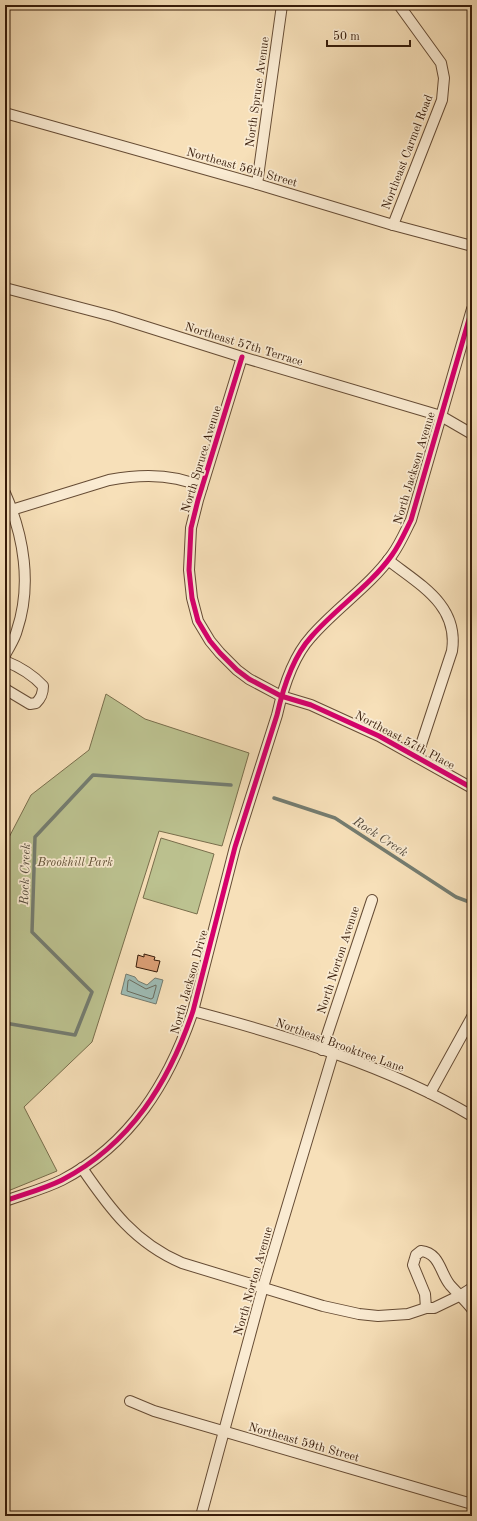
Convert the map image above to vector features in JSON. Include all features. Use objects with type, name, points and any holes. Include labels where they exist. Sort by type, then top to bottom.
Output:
[{"type":"street","name":"North Spruce Avenue","points":[[257,184],[282,5]]},
{"type":"street","name":"Northeast Carmel Road","points":[[393,225],[442,100],[444,78],[441,63],[399,5]]},
{"type":"street","name":"Northeast 56th Street","points":[[5,113],[257,184],[393,225],[472,246]]},
{"type":"street","name":"Northeast 57th Terrace","points":[[5,288],[112,316],[242,357],[441,416],[472,434]]},
{"type":"street","name":"North Jackson Avenue","points":[[256,781],[290,673],[310,638],[379,571],[401,540],[411,520],[472,309]]},
{"type":"street","name":"North Spruce Avenue","points":[[242,357],[191,528],[189,556],[190,584],[198,621],[215,647],[237,670],[263,687],[282,696]]},
{"type":"street","points":[[9,511],[108,480],[125,477],[150,475],[175,478],[191,481],[202,487]]},
{"type":"street","points":[[5,493],[9,511],[18,525],[24,554],[24,593],[17,631],[5,655]]},
{"type":"street","points":[[388,560],[438,600],[447,613],[452,627],[452,651],[417,756]]},
{"type":"street","points":[[5,661],[18,666],[34,676],[43,686],[43,694],[36,703],[30,704],[5,689]]},
{"type":"street","name":"Northeast 57th Place","points":[[282,696],[311,705],[353,723],[417,756],[472,788]]},
{"type":"street","name":"North Jackson Drive","points":[[5,1201],[40,1190],[62,1180],[107,1150],[124,1134],[142,1113],[171,1066],[193,1011],[235,847],[256,781]]},
{"type":"street","name":"North Norton Avenue","points":[[322,1050],[372,900]]},
{"type":"street","name":"Northeast Brooktree Lane","points":[[193,1011],[264,1031],[333,1054],[401,1080],[430,1093],[472,1116]]},
{"type":"street","points":[[430,1093],[472,1017]]},
{"type":"street","name":"North Norton Avenue","points":[[201,1516],[264,1287],[333,1054]]},
{"type":"street","points":[[82,1168],[119,1218],[138,1237],[151,1247],[182,1263],[341,1311],[378,1316],[408,1314],[426,1308],[434,1308],[472,1288]]},
{"type":"street","points":[[426,1308],[425,1294],[413,1264],[416,1255],[421,1251],[429,1252],[436,1259],[450,1285],[472,1308]]},
{"type":"street","name":"Northeast 59th Street","points":[[130,1402],[154,1411],[472,1504]]},
{"type":"green space","name":"Brookhill Park","points":[[106,694],[145,719],[249,753],[222,846],[159,831],[92,1042],[24,1107],[57,1171],[8,1191],[5,1181],[5,845],[31,795],[89,750]]},
{"type":"green space","points":[[161,838],[214,854],[197,914],[143,898]]},
{"type":"water","points":[[126,974],[135,977],[138,981],[147,985],[155,978],[163,980],[156,1004],[121,994]]},
{"type":"building","points":[[144,954],[155,957],[154,960],[160,961],[157,972],[136,967],[138,955],[144,957]]},
{"type":"waterway","name":"Rock Creek","points":[[5,1023],[75,1035],[92,992],[32,932],[35,837],[93,775],[231,785]]},
{"type":"waterway","name":"Rock Creek","points":[[274,798],[335,818],[456,897],[472,903]]},
{"type":"cycle path","points":[[5,1201],[62,1180],[86,1165],[108,1148],[144,1109],[172,1062],[193,1011],[235,847],[289,674],[304,645],[331,616],[374,577],[398,547],[411,520],[472,309]]},
{"type":"cycle path","points":[[242,357],[198,500],[191,528],[189,570],[192,598],[198,621],[210,641],[220,653],[237,670],[249,679],[281,696],[311,705],[379,736],[472,788]]}]
